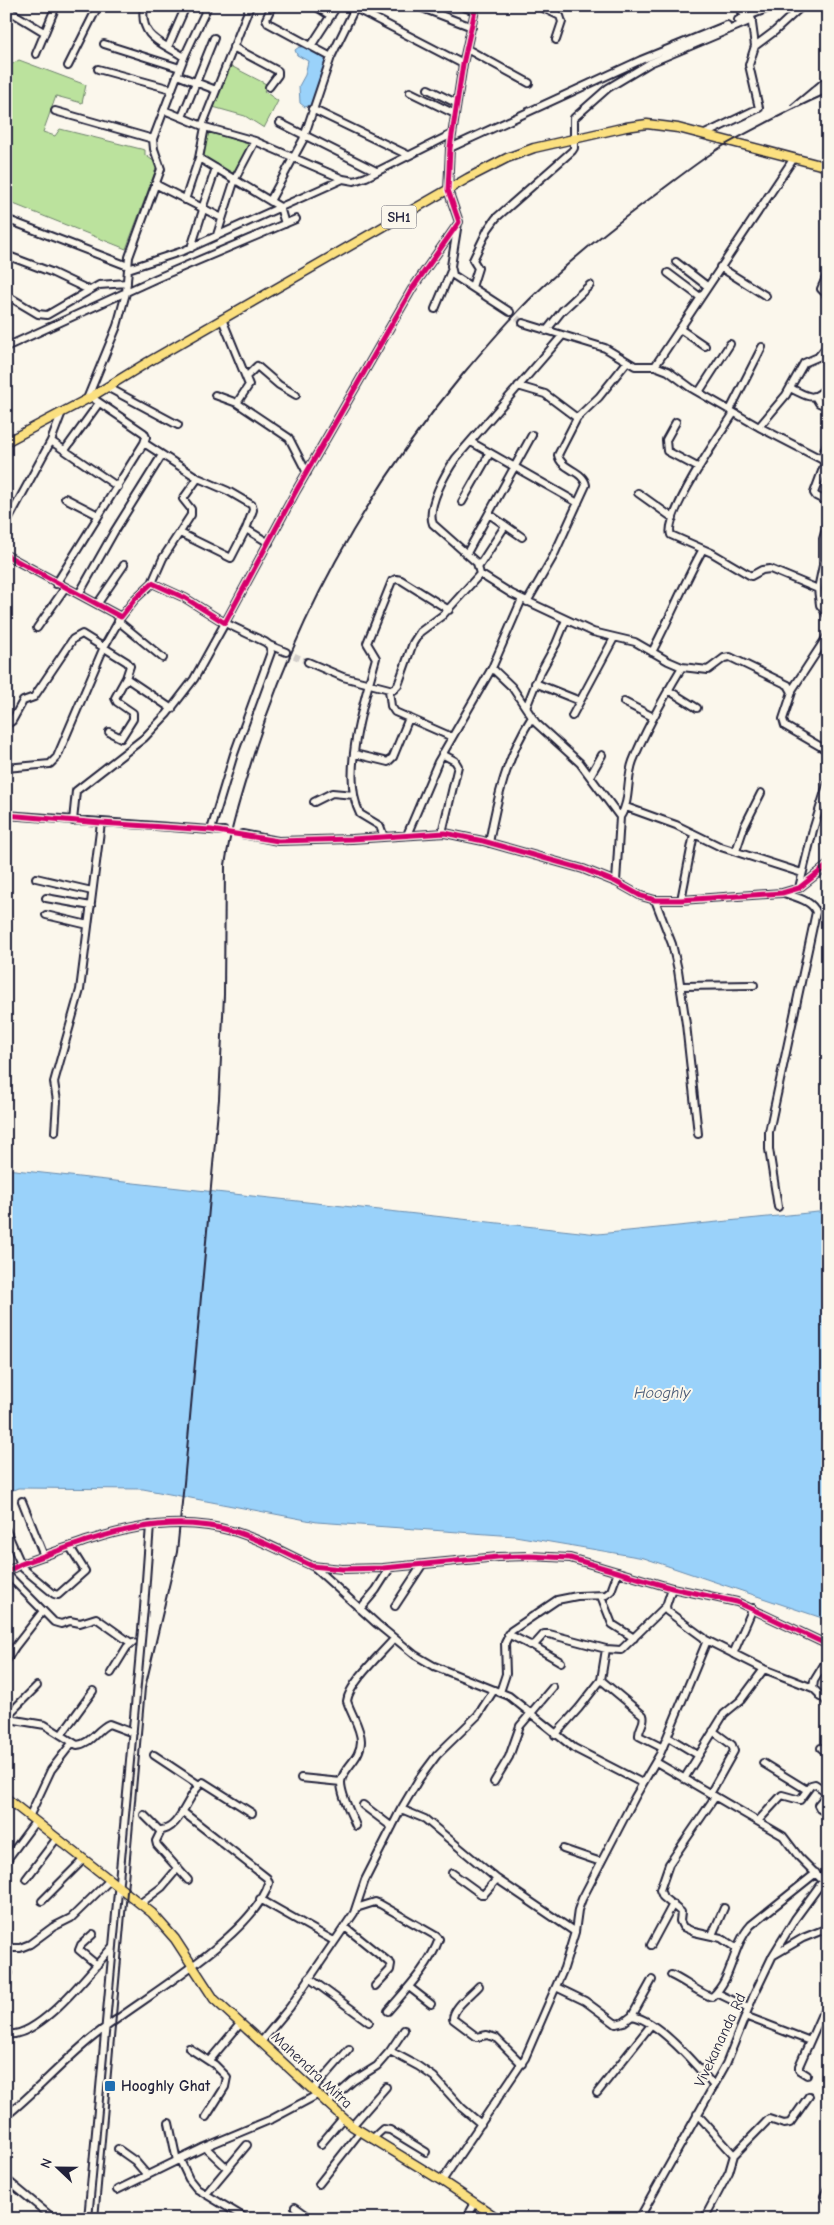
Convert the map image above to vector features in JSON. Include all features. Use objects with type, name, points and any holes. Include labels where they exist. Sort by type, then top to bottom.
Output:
[{"type":"main road","name":"SH1","points":[[6,442],[89,398],[222,319],[448,190],[520,153],[626,127],[647,124],[705,134],[828,167]]},
{"type":"main road","name":"Mahendra Mitra","points":[[6,1798],[118,1888],[140,1903],[175,1939],[214,1999],[352,2126],[442,2181],[499,2219]]},
{"type":"street","points":[[36,54],[56,6]]},
{"type":"street","points":[[68,66],[98,6]]},
{"type":"street","points":[[143,6],[144,28],[184,58]]},
{"type":"street","points":[[168,47],[186,6]]},
{"type":"street","points":[[56,584],[98,515],[118,487],[144,444],[146,437],[144,433],[89,398],[117,326],[126,293],[128,267],[133,243],[161,169],[153,140],[171,89],[208,6]]},
{"type":"street","points":[[185,200],[199,158],[204,127],[216,90],[250,6]]},
{"type":"street","points":[[272,6],[266,19],[268,23],[332,57]]},
{"type":"street","points":[[315,6],[331,16]]},
{"type":"street","points":[[311,46],[337,6]]},
{"type":"street","points":[[417,6],[472,27]]},
{"type":"street","points":[[435,309],[451,271],[458,222],[448,190],[450,148],[463,64],[476,9],[462,6]]},
{"type":"street","points":[[539,6],[560,16],[562,22],[556,40]]},
{"type":"street","points":[[705,134],[758,108],[750,65],[755,46],[750,17],[738,6]]},
{"type":"street","points":[[755,46],[775,32],[802,6]]},
{"type":"street","points":[[270,201],[304,135],[332,57],[354,7],[463,64]]},
{"type":"street","points":[[472,287],[478,268],[473,260],[488,228],[509,205],[569,155],[574,148],[573,122],[575,116],[608,88],[650,63],[769,7]]},
{"type":"street","points":[[6,9],[44,32]]},
{"type":"street","points":[[450,148],[642,60],[750,17]]},
{"type":"street","points":[[182,117],[214,38]]},
{"type":"street","points":[[104,44],[180,68]]},
{"type":"street","points":[[234,47],[278,70],[278,75],[269,87]]},
{"type":"street","points":[[467,49],[529,83]]},
{"type":"street","points":[[98,69],[171,89]]},
{"type":"street","points":[[177,75],[216,90]]},
{"type":"street","points":[[428,89],[456,103]]},
{"type":"street","points":[[410,92],[455,114]]},
{"type":"street","points":[[312,109],[408,155]]},
{"type":"street","points":[[164,110],[204,127],[255,141],[343,180],[359,180],[452,134]]},
{"type":"street","points":[[55,111],[153,140]]},
{"type":"street","points":[[280,123],[376,172]]},
{"type":"street","points":[[217,235],[235,179],[255,141]]},
{"type":"street","points":[[199,158],[280,207],[285,224]]},
{"type":"street","points":[[655,366],[794,158]]},
{"type":"street","points":[[191,248],[216,168]]},
{"type":"street","points":[[6,219],[128,267],[191,248],[343,180]]},
{"type":"street","points":[[155,184],[222,218]]},
{"type":"street","points":[[6,348],[296,219]]},
{"type":"street","points":[[73,821],[74,796],[79,788],[144,738],[172,709],[194,679],[307,473],[418,278],[458,222]]},
{"type":"street","points":[[6,255],[51,272],[89,290]]},
{"type":"street","points":[[676,262],[707,286]]},
{"type":"street","points":[[720,267],[766,296]]},
{"type":"street","points":[[451,271],[457,278],[510,312]]},
{"type":"street","points":[[828,272],[821,289],[828,296]]},
{"type":"street","points":[[668,273],[700,297]]},
{"type":"street","points":[[6,295],[38,314],[47,315],[89,290],[108,283],[127,283]]},
{"type":"street","points":[[546,331],[562,311],[590,285]]},
{"type":"street","points":[[222,319],[249,387],[237,403]]},
{"type":"street","points":[[524,323],[605,348],[627,362],[641,367],[655,366],[668,371],[699,392],[825,463]]},
{"type":"street","points":[[680,329],[705,346]]},
{"type":"street","points":[[480,566],[433,524],[431,518],[433,505],[444,476],[562,336]]},
{"type":"street","points":[[699,392],[730,344]]},
{"type":"street","points":[[759,427],[790,388],[804,362],[818,357],[828,345]]},
{"type":"street","points":[[762,348],[732,411],[672,518],[670,531],[671,534],[751,576],[762,570],[770,569],[818,589]]},
{"type":"street","points":[[407,835],[423,794],[442,754],[492,668],[525,601],[554,557],[585,488],[586,482],[584,478],[562,463],[558,455],[577,418],[599,397],[627,362]]},
{"type":"street","points":[[246,376],[257,366],[279,385],[296,395]]},
{"type":"street","points":[[518,386],[545,394],[577,418]]},
{"type":"street","points":[[107,387],[178,425]]},
{"type":"street","points":[[816,398],[827,387]]},
{"type":"street","points":[[790,388],[816,398],[819,403],[828,407]]},
{"type":"street","points":[[215,395],[237,403],[289,438],[307,473]]},
{"type":"street","points":[[64,450],[99,403]]},
{"type":"street","points":[[6,524],[51,441],[62,412]]},
{"type":"street","points":[[676,422],[666,440],[665,447],[669,453],[699,468]]},
{"type":"street","points":[[467,553],[532,435]]},
{"type":"street","points":[[51,441],[118,487]]},
{"type":"street","points":[[828,441],[825,463],[814,493],[828,502]]},
{"type":"street","points":[[471,442],[578,503]]},
{"type":"street","points":[[144,444],[198,478],[228,491],[252,505],[253,510],[246,529],[231,558],[180,533]]},
{"type":"street","points":[[462,502],[490,454]]},
{"type":"street","points":[[79,594],[127,510],[162,455]]},
{"type":"street","points":[[6,768],[50,764],[54,761],[70,731],[104,647],[120,619],[135,599],[152,583],[160,562],[192,512],[183,499],[198,478]]},
{"type":"street","points":[[638,492],[672,518]]},
{"type":"street","points":[[64,498],[98,515]]},
{"type":"street","points":[[489,514],[522,537]]},
{"type":"street","points":[[828,522],[823,540],[823,565],[818,589],[820,605],[828,616]]},
{"type":"street","points":[[308,662],[343,677],[369,685],[389,690],[396,688],[413,643],[420,632],[448,610],[480,574],[480,566],[506,526]]},
{"type":"street","points":[[246,529],[269,543]]},
{"type":"street","points":[[652,652],[666,626],[684,584],[703,550]]},
{"type":"street","points":[[6,555],[56,584],[98,603],[120,619],[163,658]]},
{"type":"street","points":[[98,603],[124,565]]},
{"type":"street","points":[[480,574],[525,601],[566,620],[603,636],[635,642],[682,667],[708,670],[724,658],[730,656],[788,685],[792,690]]},
{"type":"street","points":[[384,837],[380,826],[360,814],[354,795],[357,725],[376,658],[367,643],[394,580],[401,580],[448,610]]},
{"type":"street","points":[[152,583],[185,598],[225,623],[286,652]]},
{"type":"street","points":[[37,628],[65,588]]},
{"type":"street","points":[[526,708],[566,620]]},
{"type":"street","points":[[6,724],[12,721],[23,701],[34,697],[63,652],[78,634],[85,634],[129,664],[126,678],[115,698],[117,702],[132,711],[134,717],[122,738],[109,732]]},
{"type":"street","points":[[828,635],[792,690],[783,719],[785,726],[828,752]]},
{"type":"street","points":[[572,716],[614,638]]},
{"type":"street","points":[[212,830],[246,718],[271,658],[269,645]]},
{"type":"street","points":[[616,882],[620,817],[626,807],[630,772],[653,717],[682,667]]},
{"type":"street","points":[[492,668],[512,687],[541,727],[571,752],[620,817]]},
{"type":"street","points":[[126,678],[172,709]]},
{"type":"street","points":[[536,683],[580,701]]},
{"type":"street","points":[[389,690],[393,710],[452,737]]},
{"type":"street","points":[[668,690],[697,708]]},
{"type":"street","points":[[624,702],[653,717]]},
{"type":"street","points":[[489,842],[501,782],[520,738],[532,717]]},
{"type":"street","points":[[355,754],[388,762],[392,758],[410,718]]},
{"type":"street","points":[[442,754],[455,761],[458,766],[442,833]]},
{"type":"street","points":[[590,776],[602,755]]},
{"type":"street","points":[[799,888],[828,782]]},
{"type":"street","points":[[736,851],[744,827],[761,793]]},
{"type":"street","points":[[314,802],[332,794],[354,795]]},
{"type":"street","points":[[626,807],[662,819],[708,842],[802,873]]},
{"type":"street","points":[[6,815],[224,831]]},
{"type":"street","points":[[55,1132],[57,1101],[54,1082],[80,990],[101,823]]},
{"type":"street","points":[[242,834],[278,841],[442,833],[489,842],[575,866],[616,882],[641,896],[656,900],[680,900],[782,892],[799,888],[828,865]]},
{"type":"street","points":[[680,900],[694,834]]},
{"type":"street","points":[[36,878],[92,892]]},
{"type":"street","points":[[778,1207],[768,1148],[769,1132],[816,912],[815,908],[808,902],[782,892]]},
{"type":"street","points":[[46,898],[91,906]]},
{"type":"street","points":[[656,900],[672,944],[681,986],[698,1134]]},
{"type":"street","points":[[46,915],[88,925]]},
{"type":"street","points":[[681,986],[754,985]]},
{"type":"street","points":[[22,1502],[44,1556]]},
{"type":"street","points":[[131,1643],[96,1618],[80,1623],[70,1621],[58,1623],[43,1611],[6,1572],[70,1547],[123,1530],[150,1525],[195,1524],[237,1532],[312,1566],[394,1639],[427,1663],[497,1691],[516,1701],[529,1714],[574,1748],[642,1783]]},
{"type":"street","points":[[88,2219],[133,1733],[150,1525]]},
{"type":"street","points":[[6,1530],[20,1565],[54,1594],[58,1595],[85,1571],[70,1547]]},
{"type":"street","points":[[312,1566],[342,1569],[390,1568],[422,1566],[470,1559],[536,1556],[570,1558],[672,1588],[727,1598],[753,1608],[828,1645]]},
{"type":"street","points":[[395,1606],[422,1566]]},
{"type":"street","points":[[360,1609],[376,1590],[390,1568]]},
{"type":"street","points":[[261,2042],[282,2017],[345,1927],[356,1908],[365,1880],[401,1809],[424,1771],[478,1715],[497,1691],[506,1674],[505,1643],[508,1634],[557,1600],[578,1596],[601,1596],[611,1591],[618,1572]]},
{"type":"street","points":[[532,1645],[544,1634],[549,1634],[606,1649],[621,1650],[666,1606],[672,1588]]},
{"type":"street","points":[[601,1596],[612,1624],[634,1638]]},
{"type":"street","points":[[666,1606],[671,1614],[706,1640],[764,1669],[813,1688],[828,1703]]},
{"type":"street","points":[[733,1654],[753,1608]]},
{"type":"street","points":[[6,1661],[15,1646],[43,1611]]},
{"type":"street","points":[[508,1634],[561,1662]]},
{"type":"street","points":[[341,1782],[355,1760],[361,1744],[347,1701],[348,1697],[354,1685],[394,1639]]},
{"type":"street","points":[[442,2181],[522,2064],[564,1968],[576,1932],[578,1910],[582,1899],[642,1783],[663,1748],[706,1640]]},
{"type":"street","points":[[111,1673],[131,1643],[141,1641]]},
{"type":"street","points":[[555,1735],[601,1680],[606,1649]]},
{"type":"street","points":[[813,1688],[814,1681],[828,1658]]},
{"type":"street","points":[[684,1779],[726,1710],[741,1700],[764,1669]]},
{"type":"street","points":[[601,1680],[643,1715],[644,1722],[639,1736],[663,1748]]},
{"type":"street","points":[[8,1719],[37,1686]]},
{"type":"street","points":[[494,1782],[509,1757],[520,1726],[553,1687]]},
{"type":"street","points":[[61,1735],[93,1691]]},
{"type":"street","points":[[820,1697],[828,1692]]},
{"type":"street","points":[[8,1719],[45,1725],[79,1746],[85,1744],[102,1727],[109,1724],[133,1733]]},
{"type":"street","points":[[713,1731],[732,1745],[734,1749],[712,1795],[665,1871],[660,1890],[663,1897],[682,1912],[680,1921],[683,1927],[694,1932],[712,1935],[736,1948]]},
{"type":"street","points":[[668,1737],[698,1755]]},
{"type":"street","points":[[6,1862],[32,1820],[52,1770],[72,1743]]},
{"type":"street","points":[[821,1748],[828,1754]]},
{"type":"street","points":[[154,1755],[199,1785]]},
{"type":"street","points":[[656,1762],[783,1836],[799,1858],[816,1873],[828,1889]]},
{"type":"street","points":[[763,1763],[807,1790]]},
{"type":"street","points":[[301,1778],[341,1782]]},
{"type":"street","points":[[188,1880],[157,1845],[156,1841],[161,1831],[180,1818],[199,1785],[205,1782],[252,1813]]},
{"type":"street","points":[[341,1782],[356,1826]]},
{"type":"street","points":[[758,1821],[779,1796],[784,1795],[798,1800],[815,1784],[828,1793],[818,1805],[820,1809],[828,1814]]},
{"type":"street","points":[[363,1805],[392,1827]]},
{"type":"street","points":[[401,1809],[425,1819],[497,1879],[576,1932]]},
{"type":"street","points":[[6,2116],[105,2027],[192,1967],[248,1917],[268,1886],[267,1878],[183,1812]]},
{"type":"street","points":[[144,1815],[161,1831]]},
{"type":"street","points":[[26,1879],[57,1838]]},
{"type":"street","points":[[563,1849],[601,1862]]},
{"type":"street","points":[[42,1902],[83,1860]]},
{"type":"street","points":[[140,1903],[162,1887],[178,1868]]},
{"type":"street","points":[[452,1873],[481,1894],[484,1894],[497,1879]]},
{"type":"street","points":[[671,1975],[694,1987],[707,1997],[712,1997],[728,1975],[736,1948],[743,1934],[751,1925],[816,1873]]},
{"type":"street","name":"Vivekananda Rd","points":[[639,2219],[726,2064],[748,2008],[773,1956],[795,1919],[828,1874]]},
{"type":"street","points":[[7,1949],[20,1948],[30,1944],[53,1927],[71,1918],[108,1880]]},
{"type":"street","points":[[260,1899],[334,1941]]},
{"type":"street","points":[[356,1908],[375,1902],[439,1938],[431,1955],[409,1987],[388,2011]]},
{"type":"street","points":[[651,1945],[673,1904]]},
{"type":"street","points":[[712,1935],[724,1908]]},
{"type":"street","points":[[345,1927],[391,1964],[390,1970],[375,1986]]},
{"type":"street","points":[[773,1956],[803,1938],[828,1928]]},
{"type":"street","points":[[93,1934],[82,1945],[80,1950],[96,1965]]},
{"type":"street","points":[[6,2034],[22,2034],[52,2013],[80,1985],[112,1946]]},
{"type":"street","points":[[6,1968],[9,1973],[6,1983],[6,1994]]},
{"type":"street","points":[[309,1978],[369,2022]]},
{"type":"street","points":[[556,1987],[585,2001],[616,2024],[624,2022],[632,2016],[652,1980]]},
{"type":"street","points":[[479,1986],[453,2014],[453,2019],[477,2037],[487,2035],[496,2038],[522,2064]]},
{"type":"street","points":[[409,1987],[431,2004]]},
{"type":"street","points":[[717,1992],[748,2008]]},
{"type":"street","points":[[807,2075],[798,2068],[821,2016],[828,2008]]},
{"type":"street","points":[[632,2016],[651,2025],[686,2053],[714,2086]]},
{"type":"street","points":[[745,2016],[810,2041]]},
{"type":"street","points":[[209,2061],[240,2024]]},
{"type":"street","points":[[596,2093],[651,2025]]},
{"type":"street","points":[[327,2104],[358,2077],[377,2066],[404,2030]]},
{"type":"street","points":[[189,2048],[225,2074],[228,2081],[206,2117]]},
{"type":"street","points":[[116,2190],[205,2147],[272,2120],[315,2093],[349,2049]]},
{"type":"street","points":[[390,2051],[434,2077],[462,2108],[481,2124]]},
{"type":"street","points":[[352,2126],[386,2087]]},
{"type":"street","points":[[704,2219],[728,2172],[734,2155],[769,2119],[787,2124],[790,2123],[809,2096]]},
{"type":"street","points":[[697,2114],[734,2155]]},
{"type":"street","points":[[321,2144],[343,2118]]},
{"type":"street","points":[[169,2122],[178,2160],[193,2185],[247,2219]]},
{"type":"street","points":[[372,2139],[383,2129],[390,2130],[426,2152]]},
{"type":"street","points":[[319,2184],[360,2132]]},
{"type":"street","points":[[206,2194],[247,2145]]},
{"type":"street","points":[[205,2147],[228,2168]]},
{"type":"street","points":[[118,2149],[135,2161],[147,2175]]},
{"type":"street","points":[[7,2182],[54,2219]]},
{"type":"street","points":[[828,2188],[824,2196],[828,2200]]},
{"type":"street","points":[[466,2219],[475,2204]]},
{"type":"street","points":[[295,2207],[312,2219]]},
{"type":"street","points":[[231,2219],[235,2211]]},
{"type":"street","points":[[680,2219],[684,2217],[691,2219]]},
{"type":"green space","points":[[19,60],[86,85],[82,103],[56,96],[43,132],[55,136],[60,129],[145,150],[145,155],[158,164],[126,249],[6,201],[6,83],[12,64]]},
{"type":"green space","points":[[231,66],[268,85],[264,91],[278,101],[264,128],[245,116],[213,107]]},
{"type":"green space","points":[[207,131],[248,144],[248,148],[235,173],[217,167],[204,155]]},
{"type":"water","points":[[299,47],[308,47],[325,56],[326,61],[325,74],[317,94],[311,105],[305,107],[300,103],[299,86],[305,75],[308,61],[297,55],[295,50]]},
{"type":"water","name":"Hooghly","points":[[6,1169],[598,1234],[828,1211],[828,1620],[644,1558],[515,1536],[317,1522],[143,1489],[18,1488],[6,1493]]},
{"type":"tunnel","points":[[510,312],[523,323]]},
{"type":"tunnel","points":[[286,652],[308,662]]},
{"type":"tunnel","points":[[224,831],[242,834]]},
{"type":"railway","points":[[791,105],[828,74]]},
{"type":"railway","points":[[98,2219],[145,1688],[177,1552],[184,1483],[219,1099],[224,995],[225,865],[234,820],[256,747],[294,646],[342,550],[398,459],[463,374],[496,335],[531,298],[574,259],[694,165],[736,139],[828,93]]},
{"type":"cycle path","points":[[6,555],[121,617],[135,599],[152,583],[185,598],[225,623],[296,491],[412,289],[459,222],[448,190],[450,148],[463,64],[476,6]]},
{"type":"cycle path","points":[[6,815],[211,830],[278,841],[352,839],[445,833],[483,841],[583,869],[616,882],[641,896],[655,900],[782,893],[799,888],[828,865]]},
{"type":"cycle path","points":[[6,1572],[21,1564],[100,1537],[153,1525],[180,1524],[208,1526],[236,1532],[312,1566],[342,1569],[383,1568],[498,1557],[570,1558],[672,1588],[737,1602],[828,1645]]},
{"type":"place","name":"Hooghly Ghat","points":[[110,2086]]}]
